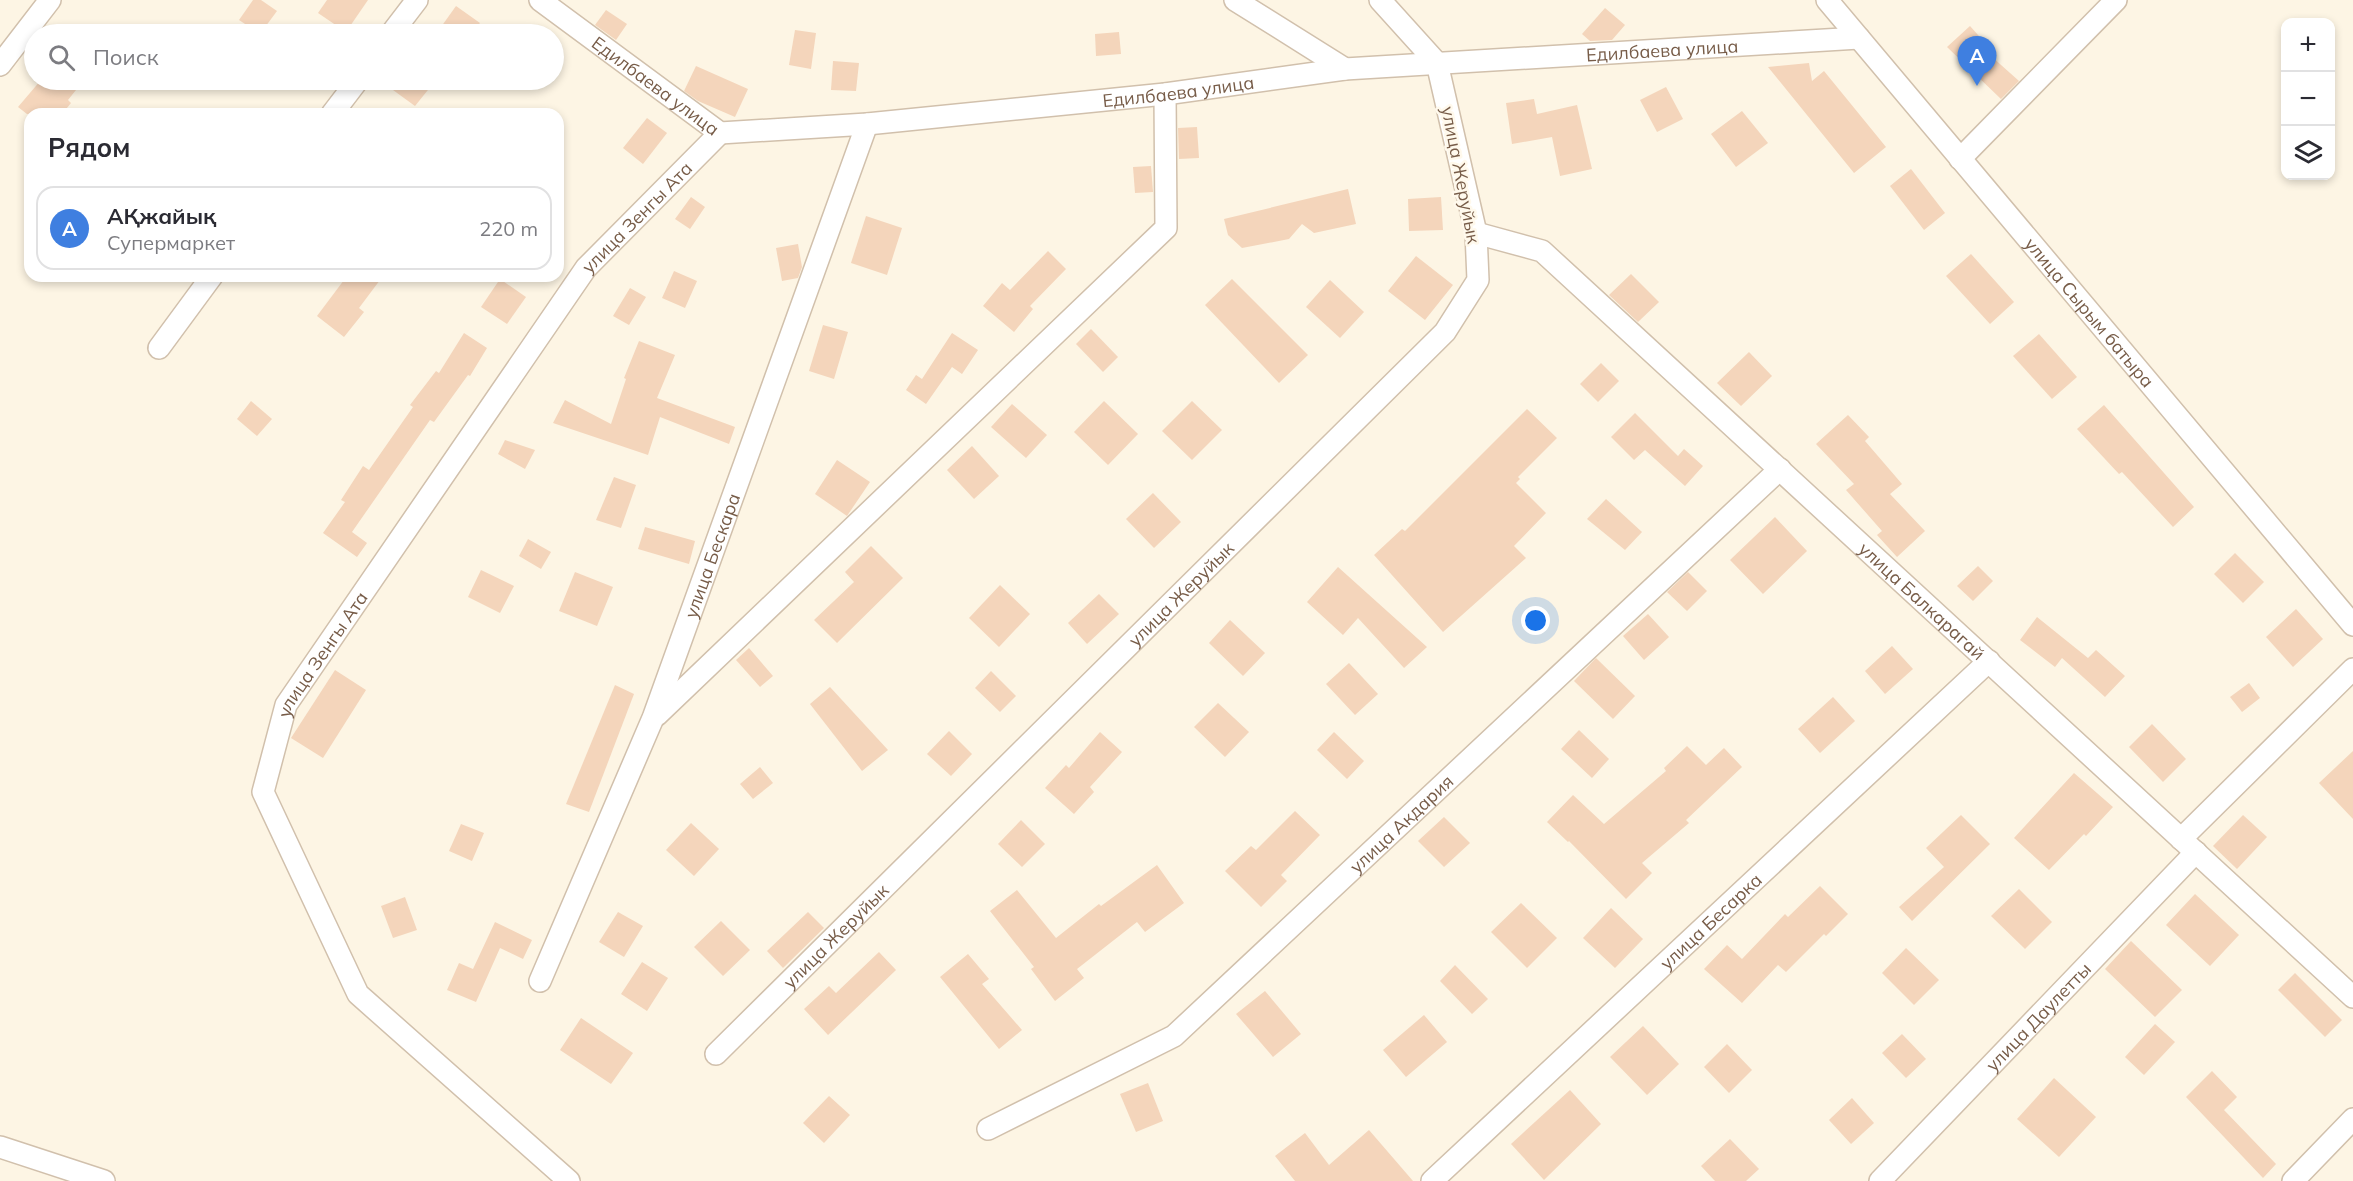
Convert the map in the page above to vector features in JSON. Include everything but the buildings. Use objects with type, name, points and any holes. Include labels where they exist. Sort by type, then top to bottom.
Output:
[{"type":"street","points":[[32,24],[50,0]]},
{"type":"street","points":[[399,24],[417,0]]},
{"type":"street","name":"Едилбаева улица","points":[[540,0],[720,133],[867,124],[1165,94],[1344,69],[1858,38]]},
{"type":"street","points":[[1235,0],[1344,69]]},
{"type":"street","points":[[1380,0],[1437,63]]},
{"type":"street","name":"улица Сырым батыра","points":[[1827,0],[2353,625]]},
{"type":"street","points":[[1960,159],[2116,0]]},
{"type":"street","points":[[0,65],[24,34]]},
{"type":"street","name":"улица Жеруйык","points":[[716,1054],[1445,332],[1478,280],[1476,233],[1437,63]]},
{"type":"street","points":[[337,108],[350,90]]},
{"type":"street","points":[[654,718],[1166,228],[1165,94]]},
{"type":"street","name":"улица Бескара","points":[[540,981],[654,718],[867,124]]},
{"type":"street","name":"улица Зенгы Ата","points":[[569,1181],[358,994],[263,792],[286,705],[586,268],[720,133]]},
{"type":"street","name":"улица Балкарагай","points":[[1476,233],[1542,251],[2353,997]]},
{"type":"street","points":[[159,348],[208,282]]},
{"type":"street","name":"улица Акдария","points":[[988,1129],[1174,1036],[1780,469]]},
{"type":"street","name":"улица Бесарка","points":[[1432,1181],[1989,661]]},
{"type":"street","name":"улица Даулетты","points":[[1880,1181],[2353,669]]},
{"type":"street","points":[[2292,1181],[2353,1119]]},
{"type":"street","points":[[0,1147],[104,1181]]},
{"type":"place","name":"АҚжайық","points":[[1977,86]]}]
